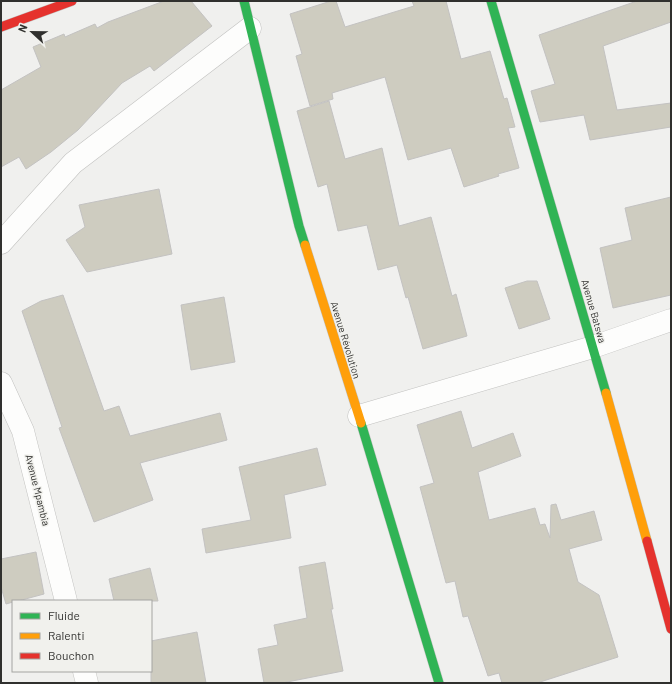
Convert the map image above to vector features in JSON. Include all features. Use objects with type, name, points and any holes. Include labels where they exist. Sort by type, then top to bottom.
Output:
[{"type":"street","points":[[1,27],[72,1]]},
{"type":"street","name":"Avenue Révolution","points":[[244,1],[299,226],[359,416],[439,683]]},
{"type":"street","name":"Avenue Batswa","points":[[491,1],[593,347],[671,629]]},
{"type":"street","points":[[1,243],[73,164],[250,28]]},
{"type":"street","points":[[359,416],[593,347],[671,320]]},
{"type":"street","name":"Avenue Mpambia","points":[[1,383],[23,430],[66,600]]},
{"type":"street","points":[[84,672],[87,683]]},
{"type":"building","points":[[164,1],[191,1],[212,26],[154,71],[150,66],[122,83],[78,130],[51,152],[26,169],[19,157],[1,167],[1,90],[41,67],[33,47],[64,34],[65,37],[95,24],[97,28],[108,22]]},
{"type":"building","points":[[331,1],[336,1],[345,27],[414,6],[412,1],[446,1],[461,59],[490,51],[504,99],[507,98],[515,127],[508,128],[519,168],[464,187],[451,148],[408,160],[385,77],[332,93],[333,99],[310,106],[296,56],[302,54],[290,14]]},
{"type":"building","points":[[637,1],[671,1],[671,22],[603,46],[617,110],[671,103],[671,127],[590,140],[584,115],[540,122],[531,91],[555,84],[539,35]]},
{"type":"building","points":[[329,101],[345,159],[382,148],[399,226],[431,217],[452,296],[456,294],[467,336],[423,349],[397,265],[378,270],[367,225],[338,231],[327,184],[318,187],[297,111]]},
{"type":"building","points":[[159,189],[172,254],[87,272],[66,240],[85,227],[79,205]]},
{"type":"building","points":[[671,197],[671,295],[613,308],[600,248],[632,240],[625,208]]},
{"type":"building","points":[[527,281],[537,281],[550,319],[519,329],[505,288]]},
{"type":"building","points":[[63,295],[104,411],[119,406],[130,436],[220,413],[227,440],[140,463],[153,500],[94,522],[59,428],[62,427],[22,311],[41,301]]},
{"type":"building","points":[[224,297],[235,362],[191,370],[181,305]]},
{"type":"building","points":[[461,411],[472,448],[513,433],[521,456],[478,472],[489,520],[535,508],[540,525],[545,524],[550,538],[551,505],[556,504],[561,520],[594,511],[602,540],[569,549],[578,582],[599,595],[618,657],[537,683],[502,683],[499,673],[488,676],[468,616],[463,617],[455,581],[446,583],[420,487],[434,483],[417,425]]},
{"type":"building","points":[[317,448],[326,485],[284,495],[291,538],[206,553],[202,529],[251,520],[239,467]]},
{"type":"building","points":[[36,552],[44,594],[22,600],[12,600],[12,602],[6,604],[1,587],[1,559]]},
{"type":"building","points":[[325,562],[333,609],[331,609],[343,671],[282,683],[264,683],[258,649],[278,645],[274,625],[307,618],[299,567]]},
{"type":"building","points":[[150,568],[158,601],[114,600],[109,579]]},
{"type":"building","points":[[197,632],[206,683],[151,683],[152,641]]},
{"type":"traffic: fast","points":[[244,1],[299,226],[305,245]]},
{"type":"traffic: fast","points":[[491,1],[606,393]]},
{"type":"traffic: fast","points":[[361,423],[439,683]]},
{"type":"traffic: slow","points":[[305,245],[361,423]]},
{"type":"traffic: slow","points":[[606,393],[647,541]]},
{"type":"traffic: jam","points":[[1,27],[72,1]]},
{"type":"traffic: jam","points":[[647,541],[671,629]]}]
